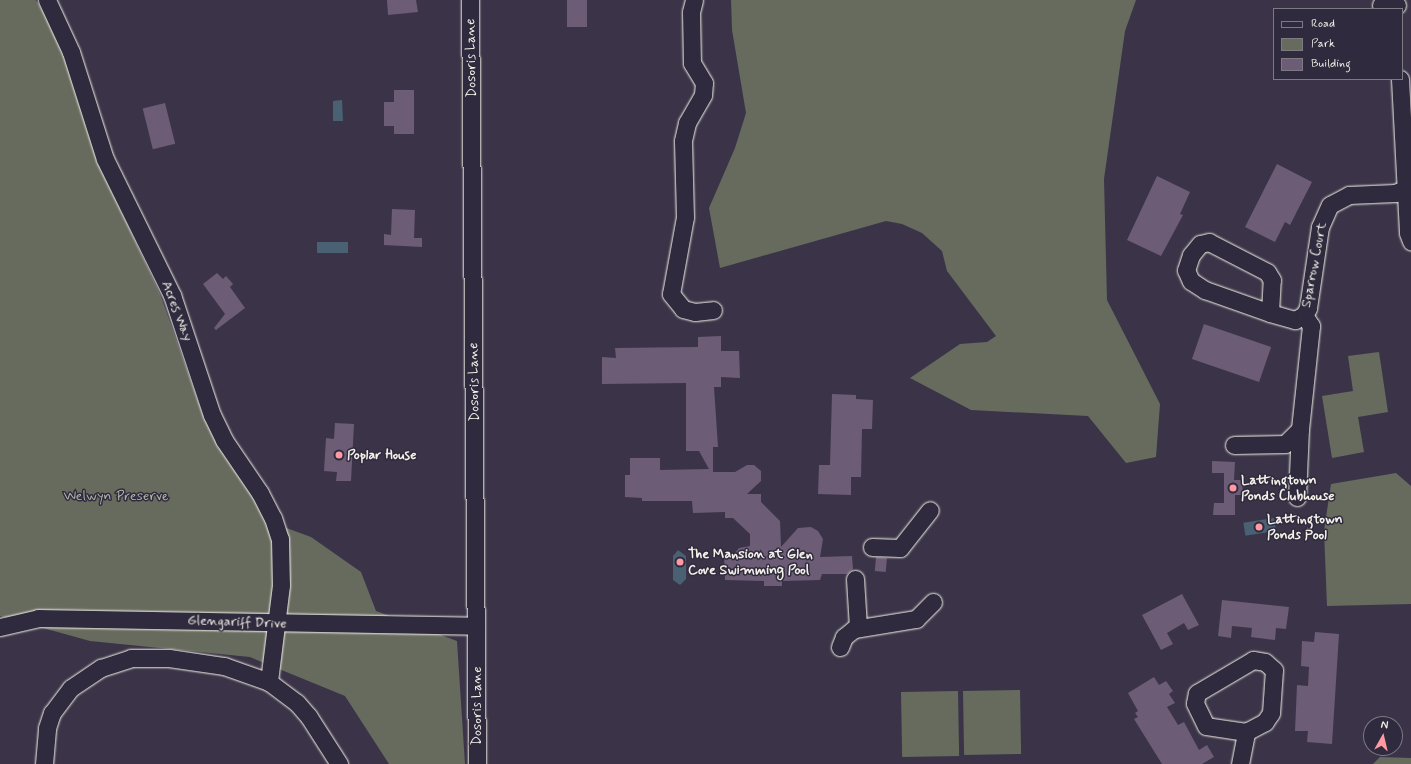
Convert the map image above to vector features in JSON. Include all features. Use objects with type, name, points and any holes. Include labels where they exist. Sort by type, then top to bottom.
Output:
[{"type":"street","name":"Acres Way","points":[[47,0],[71,52],[105,159],[172,295],[212,415],[273,518],[282,556],[269,682]]},
{"type":"street","name":"Dosoris Lane","points":[[470,0],[477,764]]},
{"type":"street","points":[[694,0],[691,12],[692,63],[704,83],[703,95],[687,123],[683,141],[685,216],[671,294],[683,309],[695,312],[713,310]]},
{"type":"street","points":[[1400,80],[1408,187],[1408,233],[1411,241]]},
{"type":"street","name":"Sparrow Court","points":[[1270,313],[1272,280],[1267,272],[1209,242],[1200,244],[1191,255],[1186,270],[1191,281],[1205,290],[1270,313],[1295,320],[1304,315],[1308,308],[1320,227],[1330,205],[1349,195],[1395,192],[1408,187]]},
{"type":"street","name":"Sparrow Court","points":[[1297,497],[1300,429],[1311,326],[1304,315]]},
{"type":"street","points":[[1234,445],[1286,444],[1300,429]]},
{"type":"street","points":[[872,547],[900,548],[930,510]]},
{"type":"street","points":[[855,580],[858,627]]},
{"type":"street","points":[[840,647],[844,637],[858,627],[916,619],[933,602]]},
{"type":"street","name":"Glengariff Drive","points":[[0,627],[38,618],[275,624],[476,626]]},
{"type":"street","points":[[44,764],[47,728],[52,713],[71,688],[101,668],[131,658],[169,658],[224,666],[269,682],[297,703],[309,717],[339,764]]},
{"type":"street","points":[[1252,660],[1265,662],[1274,670],[1271,713],[1265,722],[1246,732],[1206,726],[1195,703],[1197,692],[1252,660]]},
{"type":"street","points":[[1240,764],[1246,732]]},
{"type":"green space","name":"Welwyn Preserve","points":[[0,0],[36,0],[58,36],[97,160],[160,294],[204,418],[270,522],[311,537],[361,572],[376,611],[457,641],[465,764],[389,764],[345,696],[250,657],[90,641],[0,616]]},
{"type":"green space","points":[[731,0],[1136,0],[1125,31],[1104,179],[1107,300],[1160,404],[1156,457],[1126,463],[1088,416],[971,410],[910,378],[960,344],[987,342],[996,336],[947,271],[942,251],[922,233],[902,224],[886,221],[720,268],[709,208],[735,148],[746,113],[732,30]]},
{"type":"green space","points":[[1379,352],[1388,412],[1358,417],[1364,452],[1332,458],[1322,396],[1353,391],[1348,356]]},
{"type":"green space","points":[[1396,473],[1411,486],[1411,604],[1327,606],[1324,531],[1331,484]]},
{"type":"green space","points":[[1020,690],[1021,754],[964,755],[963,691]]},
{"type":"green space","points":[[958,691],[959,756],[902,757],[901,692]]},
{"type":"green space","points":[[1380,757],[1411,758],[1411,764],[1373,764]]},
{"type":"water","points":[[342,100],[343,121],[333,121],[333,101]]},
{"type":"water","points":[[317,242],[348,242],[348,253],[317,253]]},
{"type":"water","name":"Lattingtown Ponds Pool","points":[[1274,518],[1276,531],[1245,536],[1243,523]]},
{"type":"water","name":"The Mansion at Glen Cove Swimming Pool","points":[[678,550],[686,556],[686,579],[680,585],[673,580],[673,556]]},
{"type":"building","points":[[387,0],[416,0],[418,12],[388,15]]},
{"type":"building","points":[[567,0],[587,0],[587,27],[567,27]]},
{"type":"building","points":[[394,90],[414,90],[414,134],[394,134],[394,126],[384,126],[384,102],[394,102]]},
{"type":"building","points":[[165,103],[175,144],[153,149],[143,109]]},
{"type":"building","points":[[1277,164],[1312,182],[1290,225],[1285,222],[1275,242],[1245,227]]},
{"type":"building","points":[[1157,176],[1190,192],[1180,214],[1183,215],[1161,256],[1127,240]]},
{"type":"building","points":[[392,209],[415,210],[414,238],[422,238],[422,247],[384,245],[384,234],[391,235]]},
{"type":"building","points":[[217,273],[223,279],[226,276],[233,284],[230,287],[245,308],[216,330],[214,328],[225,314],[203,284]]},
{"type":"building","points":[[1204,324],[1271,347],[1259,382],[1192,359]]},
{"type":"building","points":[[721,336],[721,351],[739,351],[740,378],[721,377],[721,387],[714,387],[718,447],[713,447],[713,472],[735,472],[747,465],[754,465],[761,471],[761,481],[747,494],[761,494],[761,502],[780,521],[781,547],[798,528],[811,527],[818,531],[823,539],[820,557],[852,556],[853,569],[847,574],[822,574],[820,580],[782,581],[782,586],[764,586],[764,581],[725,580],[724,554],[734,554],[739,548],[750,546],[750,534],[733,518],[725,518],[725,512],[693,513],[692,501],[642,501],[642,498],[625,497],[625,475],[630,475],[630,458],[660,458],[660,470],[709,469],[699,451],[686,451],[686,383],[602,384],[602,357],[616,358],[615,348],[698,347],[698,337]]},
{"type":"building","points":[[832,394],[856,395],[856,399],[873,400],[872,429],[862,429],[861,477],[851,477],[851,495],[818,494],[819,465],[830,465]]},
{"type":"building","name":"Poplar House","points":[[335,423],[354,424],[351,481],[336,481],[337,472],[324,471],[326,438],[334,439]]},
{"type":"building","name":"Lattingtown Ponds Clubhouse","points":[[1212,461],[1235,462],[1234,480],[1243,480],[1242,495],[1235,495],[1235,515],[1213,515],[1214,503],[1224,503],[1224,473],[1212,473]]},
{"type":"building","points":[[876,557],[887,558],[886,572],[875,571]]},
{"type":"building","points":[[1182,594],[1199,625],[1188,630],[1184,623],[1167,633],[1173,644],[1161,650],[1142,615]]},
{"type":"building","points":[[1222,600],[1289,607],[1286,629],[1276,628],[1275,640],[1251,637],[1252,628],[1232,626],[1231,638],[1218,636]]},
{"type":"building","points":[[1315,632],[1339,634],[1332,744],[1307,742],[1308,731],[1295,731],[1297,685],[1308,686],[1309,667],[1301,666],[1302,641],[1314,642]]},
{"type":"building","points":[[1154,677],[1159,685],[1166,681],[1173,691],[1169,694],[1175,703],[1167,707],[1178,725],[1184,722],[1199,750],[1207,745],[1214,757],[1202,764],[1162,764],[1134,719],[1138,717],[1135,713],[1138,711],[1128,693]]},
{"type":"place","name":"Poplar House","points":[[339,455]]},
{"type":"place","name":"Lattingtown Ponds Clubhouse","points":[[1233,488]]},
{"type":"place","name":"Lattingtown Ponds Pool","points":[[1259,527]]},
{"type":"place","name":"The Mansion at Glen Cove Swimming Pool","points":[[680,562]]}]
